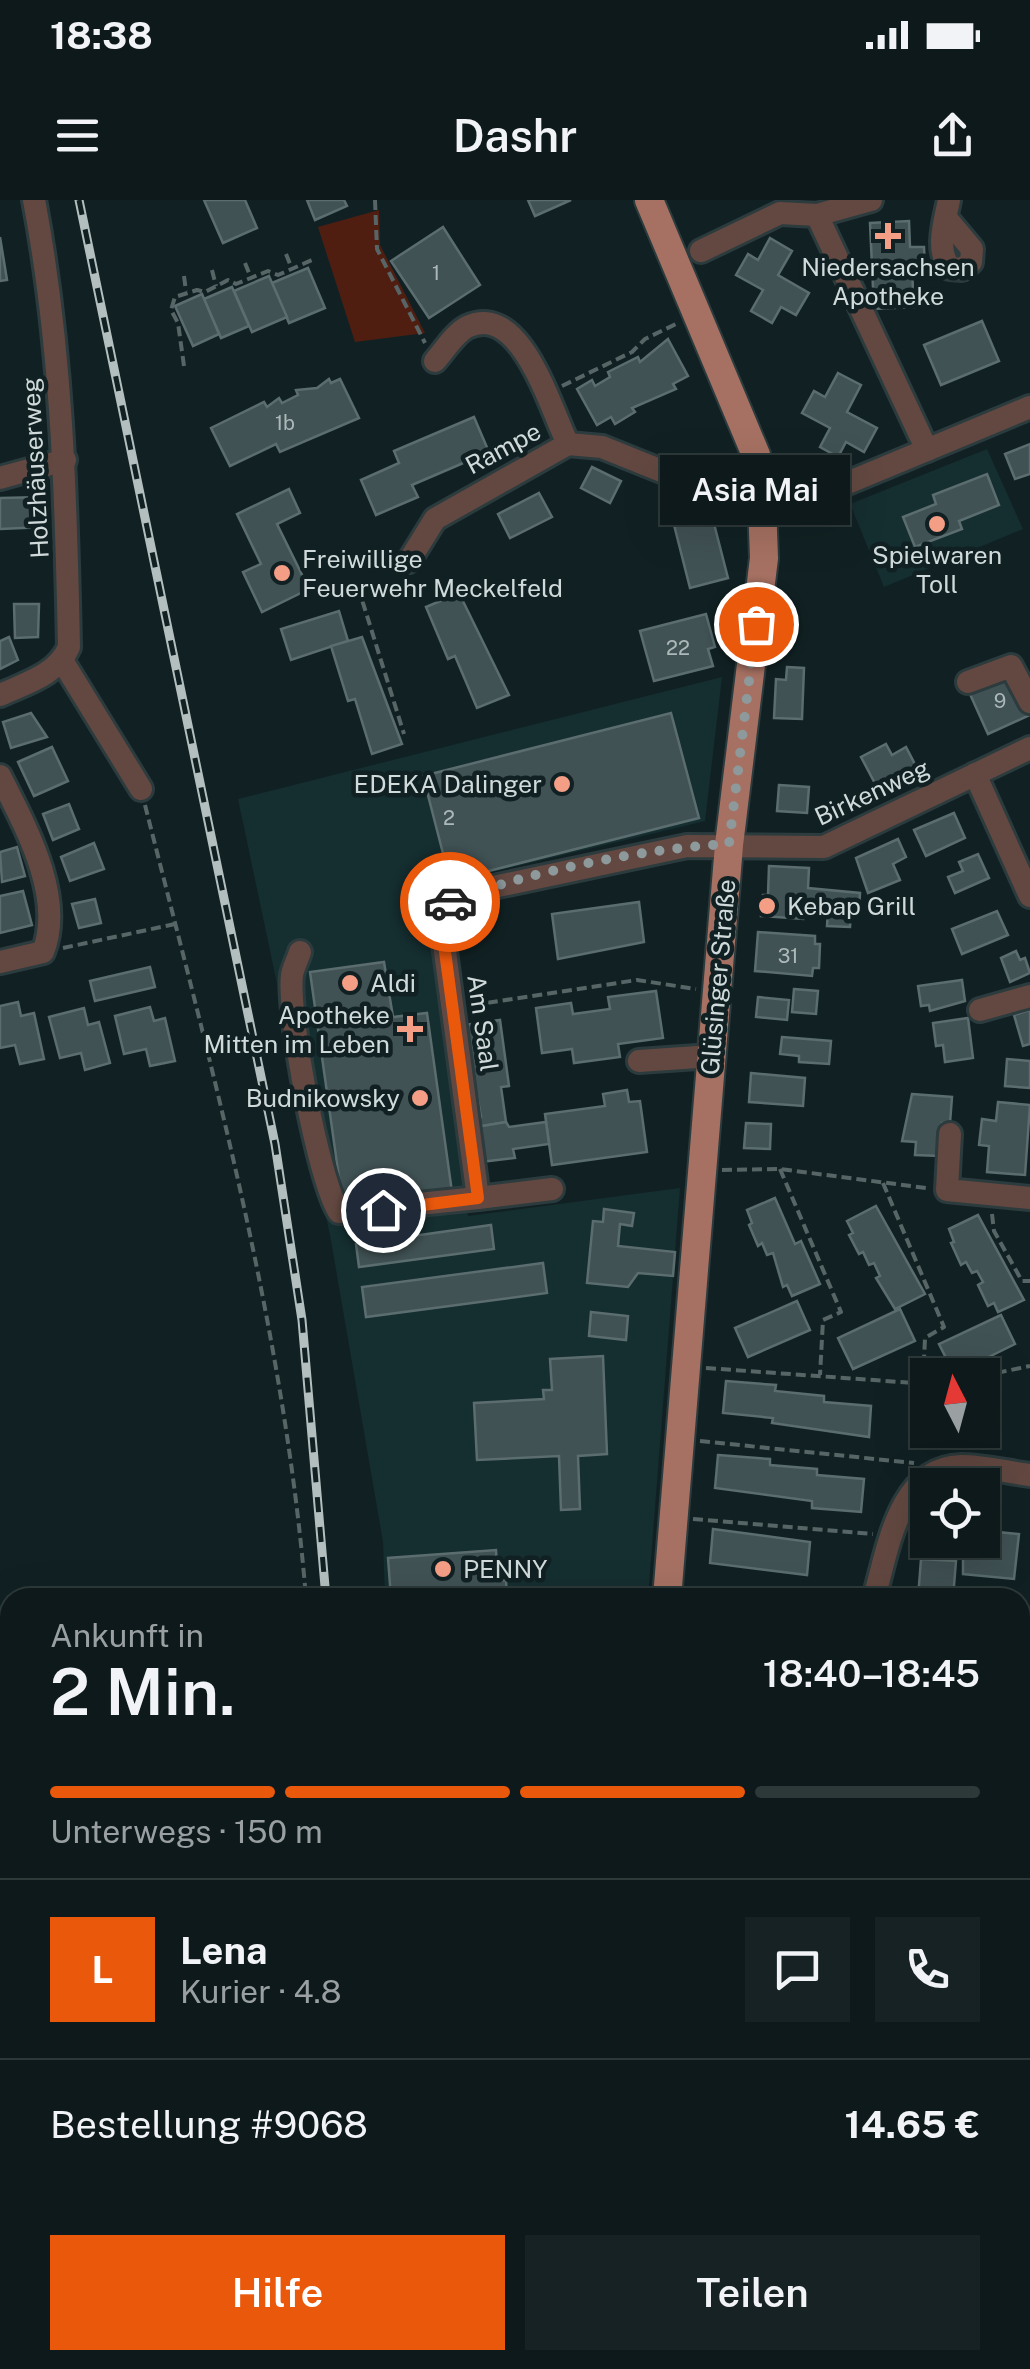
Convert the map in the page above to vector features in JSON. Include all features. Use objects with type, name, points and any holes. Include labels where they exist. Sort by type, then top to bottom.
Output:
[{"type":"main road","name":"Glüsinger Straße","points":[[649,200],[750,437],[761,476],[764,558],[729,844],[668,1588]]},
{"type":"street","name":"Holzhäuserweg","points":[[34,200],[52,294],[65,460],[69,647],[63,662]]},
{"type":"street","points":[[700,251],[780,213],[816,215],[870,200]]},
{"type":"street","points":[[816,215],[927,450]]},
{"type":"street","points":[[434,361],[463,328],[483,322],[503,326],[518,339],[568,444]]},
{"type":"street","points":[[762,499],[840,486],[1030,407]]},
{"type":"street","name":"Rampe","points":[[409,561],[435,520],[568,444],[602,448],[699,486],[762,499]]},
{"type":"street","points":[[0,478],[65,460]]},
{"type":"street","points":[[0,695],[63,662],[142,789]]},
{"type":"street","points":[[968,682],[1011,666],[1030,702]]},
{"type":"street","name":"Birkenweg","points":[[729,844],[824,848],[1030,748]]},
{"type":"street","points":[[976,774],[1030,896]]},
{"type":"street","points":[[0,776],[21,818],[51,908],[52,931],[43,952],[0,962]]},
{"type":"street","name":"Am Saal","points":[[478,1198],[439,907],[484,889],[687,846],[729,844]]},
{"type":"street","points":[[300,952],[292,975],[312,1112],[332,1201],[339,1212],[352,1214],[552,1189]]},
{"type":"street","points":[[980,1010],[1030,996]]},
{"type":"street","points":[[639,1061],[712,1056]]},
{"type":"street","points":[[950,1134],[948,1190],[1030,1198]]},
{"type":"street","points":[[950,1468],[976,1468]]},
{"type":"street","points":[[1000,1471],[1030,1475]]},
{"type":"street","points":[[877,1588],[892,1536],[910,1499]]},
{"type":"path","points":[[374,200],[376,249],[434,361]]},
{"type":"path","points":[[286,254],[292,269]]},
{"type":"path","points":[[184,366],[178,323],[171,310],[175,297],[292,269],[312,260]]},
{"type":"path","points":[[245,263],[251,278]]},
{"type":"path","points":[[212,270],[216,286]]},
{"type":"path","points":[[184,276],[186,293]]},
{"type":"path","points":[[544,394],[696,315]]},
{"type":"path","points":[[358,587],[404,734]]},
{"type":"path","points":[[142,789],[184,943],[240,1180],[298,1496],[305,1588]]},
{"type":"path","points":[[43,952],[176,924]]},
{"type":"path","points":[[453,1008],[637,980],[717,992]]},
{"type":"path","points":[[702,1170],[780,1169],[948,1190]]},
{"type":"path","points":[[780,1169],[841,1312],[823,1320],[820,1374]]},
{"type":"path","points":[[883,1183],[944,1327],[925,1338],[925,1358]]},
{"type":"path","points":[[990,1194],[994,1231],[1022,1281],[1030,1281]]},
{"type":"path","points":[[686,1366],[910,1382]]},
{"type":"path","points":[[1000,1372],[1030,1366]]},
{"type":"path","points":[[680,1438],[919,1463],[933,1468]]},
{"type":"path","points":[[674,1518],[892,1536]]},
{"type":"shaded area","points":[[379,210],[380,245],[425,333],[355,342],[318,227]]},
{"type":"shaded area","points":[[987,449],[1023,529],[884,587],[850,504]]},
{"type":"shaded area","points":[[722,677],[705,821],[421,889],[434,953],[468,1216],[680,1188],[649,1588],[385,1588],[383,1542],[330,1235],[238,799]]},
{"type":"building","points":[[204,200],[245,200],[257,228],[223,243]]},
{"type":"building","points":[[307,200],[344,200],[347,206],[315,220]]},
{"type":"building","points":[[528,200],[571,200],[535,216]]},
{"type":"building","points":[[909,221],[910,247],[924,247],[925,270],[912,271],[914,307],[874,309],[870,223]]},
{"type":"building","points":[[443,227],[480,285],[429,318],[391,261]]},
{"type":"building","points":[[0,237],[7,280],[0,281]]},
{"type":"building","points":[[770,238],[792,251],[778,275],[809,293],[796,315],[781,307],[772,323],[751,311],[763,290],[736,275],[748,254],[758,260]]},
{"type":"building","points":[[308,268],[325,308],[289,323],[272,283]]},
{"type":"building","points":[[269,276],[287,317],[252,332],[234,291]]},
{"type":"building","points":[[232,287],[249,326],[221,338],[204,299]]},
{"type":"building","points":[[202,294],[219,334],[193,346],[175,306]]},
{"type":"building","points":[[982,321],[999,361],[941,385],[924,345]]},
{"type":"building","points":[[668,339],[688,376],[673,384],[676,389],[632,408],[635,412],[615,424],[611,417],[597,425],[577,389],[592,380],[595,386],[610,377],[608,372],[638,357],[640,362]]},
{"type":"building","points":[[838,373],[861,385],[847,412],[877,428],[864,452],[846,442],[838,457],[820,447],[830,428],[802,413],[814,391],[825,397]]},
{"type":"building","points":[[329,379],[331,383],[340,379],[359,418],[280,452],[276,444],[230,466],[211,428],[264,402],[267,407],[279,398],[282,403],[298,395],[296,390],[317,388]]},
{"type":"building","points":[[474,417],[489,452],[412,485],[418,497],[376,515],[361,480],[399,463],[394,451]]},
{"type":"building","points":[[1030,444],[1030,474],[1015,479],[1005,454]]},
{"type":"building","points":[[592,467],[621,481],[610,503],[581,488]]},
{"type":"building","points":[[987,474],[999,505],[959,521],[962,529],[915,547],[903,517],[936,504],[933,495]]},
{"type":"building","points":[[289,489],[300,513],[277,524],[309,589],[262,612],[243,572],[261,564],[237,514]]},
{"type":"building","points":[[539,493],[552,517],[510,538],[498,514]]},
{"type":"building","points":[[43,497],[45,527],[0,529],[0,498]]},
{"type":"building","points":[[711,512],[728,578],[690,588],[673,521]]},
{"type":"building","points":[[459,593],[509,695],[477,708],[455,656],[448,659],[426,607]]},
{"type":"building","points":[[14,604],[39,604],[38,637],[15,638]]},
{"type":"building","points":[[339,611],[348,641],[291,660],[281,629]]},
{"type":"building","points":[[706,614],[715,647],[708,649],[713,666],[654,681],[640,631]]},
{"type":"building","points":[[9,637],[18,660],[0,669],[0,641]]},
{"type":"building","points":[[362,637],[402,744],[372,754],[355,699],[348,701],[331,646]]},
{"type":"building","points":[[787,667],[804,668],[802,719],[774,718],[776,679],[786,680]]},
{"type":"building","points":[[1013,673],[1030,715],[988,734],[969,692]]},
{"type":"building","points":[[31,713],[47,737],[11,748],[3,722]]},
{"type":"building","points":[[671,713],[699,818],[465,877],[446,865],[423,776]]},
{"type":"building","points":[[886,744],[892,755],[906,747],[918,770],[879,791],[861,757]]},
{"type":"building","points":[[52,747],[68,781],[34,796],[18,762]]},
{"type":"building","points":[[779,785],[809,787],[807,813],[777,811]]},
{"type":"building","points":[[69,804],[79,829],[53,840],[43,814]]},
{"type":"building","points":[[954,813],[965,838],[926,856],[914,830]]},
{"type":"building","points":[[898,839],[906,857],[893,864],[900,880],[868,893],[856,858]]},
{"type":"building","points":[[94,843],[104,869],[70,881],[61,857]]},
{"type":"building","points":[[17,847],[25,876],[2,882],[0,852]]},
{"type":"building","points":[[978,854],[989,878],[955,893],[948,877],[963,871],[959,862]]},
{"type":"building","points":[[769,866],[809,868],[808,888],[860,893],[859,912],[851,911],[850,927],[827,926],[828,910],[803,909],[803,919],[761,916],[763,895],[768,895]]},
{"type":"building","points":[[23,891],[32,925],[0,933],[0,896]]},
{"type":"building","points":[[95,899],[101,923],[79,928],[72,904]]},
{"type":"building","points":[[639,902],[644,942],[558,959],[552,914]]},
{"type":"building","points":[[997,911],[1008,935],[962,954],[952,929]]},
{"type":"building","points":[[758,932],[815,936],[815,944],[820,944],[819,968],[813,968],[812,976],[755,971]]},
{"type":"building","points":[[1016,951],[1020,960],[1025,958],[1030,973],[1010,982],[1001,958]]},
{"type":"building","points":[[384,962],[393,1017],[427,1013],[452,1192],[343,1206],[310,972]]},
{"type":"building","points":[[150,967],[155,987],[95,1001],[90,981]]},
{"type":"building","points":[[962,980],[965,1001],[930,1011],[929,1005],[921,1006],[918,986]]},
{"type":"building","points":[[794,989],[818,991],[816,1014],[792,1012]]},
{"type":"building","points":[[656,991],[663,1038],[618,1044],[620,1057],[574,1063],[572,1049],[542,1053],[536,1008],[571,1003],[573,1014],[610,1009],[608,997]]},
{"type":"building","points":[[758,997],[789,1000],[787,1020],[756,1017]]},
{"type":"building","points":[[18,1002],[21,1016],[34,1013],[44,1059],[20,1064],[15,1045],[0,1048],[0,1006]]},
{"type":"building","points":[[150,1007],[154,1021],[165,1018],[175,1061],[150,1066],[146,1049],[124,1054],[115,1016]]},
{"type":"building","points":[[84,1008],[88,1025],[99,1022],[110,1063],[85,1070],[81,1053],[60,1058],[49,1017]]},
{"type":"building","points":[[1030,1010],[1030,1044],[1023,1046],[1014,1015]]},
{"type":"building","points":[[968,1018],[973,1058],[945,1062],[943,1045],[936,1046],[933,1023]]},
{"type":"building","points":[[500,1020],[509,1086],[501,1087],[506,1122],[476,1127],[474,1118],[481,1117],[464,1025]]},
{"type":"building","points":[[782,1037],[831,1041],[829,1064],[799,1062],[799,1056],[780,1054]]},
{"type":"building","points":[[1007,1059],[1030,1061],[1030,1088],[1005,1086]]},
{"type":"building","points":[[751,1073],[805,1078],[803,1106],[749,1102]]},
{"type":"building","points":[[627,1090],[629,1102],[640,1101],[647,1152],[552,1165],[545,1114],[605,1106],[603,1094]]},
{"type":"building","points":[[912,1094],[952,1097],[950,1123],[942,1123],[940,1156],[915,1155],[916,1142],[902,1141]]},
{"type":"building","points":[[998,1102],[1030,1105],[1025,1175],[987,1172],[989,1146],[979,1145],[982,1119],[996,1121]]},
{"type":"building","points":[[506,1122],[509,1127],[546,1122],[549,1144],[513,1149],[515,1158],[480,1162],[476,1127]]},
{"type":"building","points":[[746,1123],[771,1124],[770,1149],[744,1148]]},
{"type":"building","points":[[775,1198],[795,1244],[801,1241],[820,1284],[792,1296],[787,1285],[783,1287],[773,1253],[767,1255],[762,1243],[758,1246],[749,1225],[752,1223],[747,1210]]},
{"type":"building","points":[[876,1206],[925,1294],[895,1309],[876,1278],[880,1276],[874,1263],[869,1265],[863,1252],[859,1254],[849,1235],[853,1233],[847,1221]]},
{"type":"building","points":[[604,1209],[634,1213],[632,1226],[620,1224],[618,1246],[675,1252],[673,1276],[638,1273],[628,1287],[587,1283],[593,1221],[603,1222]]},
{"type":"building","points":[[978,1215],[1024,1300],[998,1312],[994,1303],[988,1306],[978,1285],[983,1282],[977,1271],[972,1273],[966,1262],[961,1265],[951,1243],[954,1242],[949,1229]]},
{"type":"building","points":[[491,1225],[494,1249],[359,1267],[356,1244]]},
{"type":"building","points":[[543,1263],[547,1293],[366,1317],[362,1287]]},
{"type":"building","points":[[797,1301],[810,1330],[748,1357],[735,1328]]},
{"type":"building","points":[[900,1309],[915,1341],[853,1369],[838,1338]]},
{"type":"building","points":[[591,1312],[628,1316],[626,1340],[589,1336]]},
{"type":"building","points":[[1001,1315],[1015,1344],[987,1358],[946,1358],[939,1344]]},
{"type":"building","points":[[603,1356],[607,1454],[578,1456],[580,1509],[561,1510],[559,1456],[477,1460],[474,1403],[544,1399],[543,1390],[552,1390],[550,1359]]},
{"type":"building","points":[[726,1381],[776,1385],[775,1391],[824,1396],[824,1402],[871,1406],[869,1437],[772,1423],[773,1418],[723,1413]]},
{"type":"building","points":[[718,1455],[770,1459],[770,1465],[817,1469],[817,1475],[864,1479],[861,1512],[812,1508],[812,1501],[715,1488]]},
{"type":"building","points":[[713,1529],[810,1542],[807,1575],[710,1563]]},
{"type":"building","points":[[1000,1532],[1019,1534],[1014,1579],[963,1574],[963,1558],[1000,1558]]},
{"type":"building","name":"PENNY","points":[[496,1550],[498,1581],[506,1580],[506,1588],[390,1588],[388,1558]]},
{"type":"building","points":[[921,1559],[956,1561],[954,1588],[919,1588]]},
{"type":"railway","points":[[79,200],[275,1144],[302,1320],[325,1588]]},
{"type":"way so far","points":[[450,902],[484,889],[622,859],[687,846],[729,844],[756,624]]},
{"type":"place","name":"Niedersachsen Apotheke","points":[[888,236]]},
{"type":"place","name":"Spielwaren Toll","points":[[937,524]]},
{"type":"place","name":"Freiwillige Feuerwehr Meckelfeld","points":[[282,573]]},
{"type":"place","name":"Asia Mai","points":[[756,624]]},
{"type":"place","name":"EDEKA Dalinger","points":[[562,784]]},
{"type":"place","name":"Kebap Grill","points":[[767,906]]},
{"type":"place","name":"Aldi","points":[[350,983]]},
{"type":"place","name":"Apotheke Mitten im Leben","points":[[410,1029]]},
{"type":"place","name":"Budnikowsky","points":[[420,1098]]},
{"type":"place","name":"PENNY","points":[[443,1569]]},
{"type":"route","points":[[383,1210],[478,1198],[439,907],[450,902]]}]
